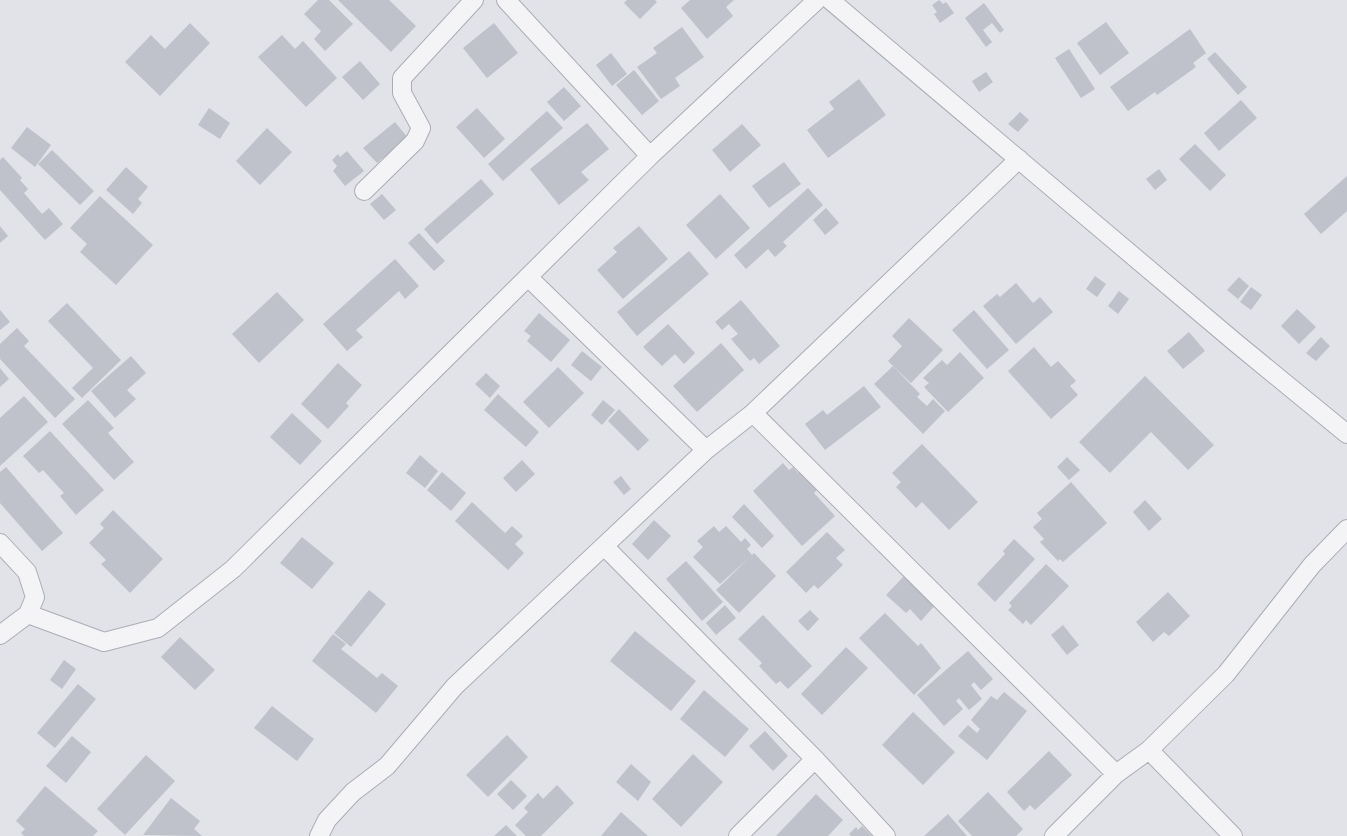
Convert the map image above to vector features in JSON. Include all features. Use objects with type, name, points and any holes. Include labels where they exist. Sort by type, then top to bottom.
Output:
[{"type":"street","points":[[364,191],[415,141],[421,128],[402,93],[402,78],[474,0]]},
{"type":"street","points":[[506,0],[650,156]]},
{"type":"street","points":[[28,614],[104,642],[158,628],[233,569],[650,156],[817,0]]},
{"type":"street","points":[[830,0],[1347,434]]},
{"type":"street","points":[[319,836],[327,820],[352,792],[387,766],[455,686],[706,450],[753,413],[1019,159]]},
{"type":"street","points":[[529,278],[706,450]]},
{"type":"street","points":[[753,413],[1116,774]]},
{"type":"street","points":[[1054,836],[1116,774],[1149,750],[1226,674],[1312,565],[1347,529]]},
{"type":"street","points":[[0,543],[27,572],[35,597],[28,614],[0,635]]},
{"type":"street","points":[[604,546],[815,759],[886,836]]},
{"type":"street","points":[[1149,750],[1233,836]]},
{"type":"street","points":[[738,836],[815,759]]},
{"type":"building","points":[[318,0],[329,0],[353,24],[325,51],[314,39],[321,31],[304,14]]},
{"type":"building","points":[[338,0],[389,0],[416,26],[391,52]]},
{"type":"building","points":[[627,0],[655,0],[657,2],[640,19],[624,3]]},
{"type":"building","points":[[690,0],[734,0],[726,7],[733,16],[707,39],[681,8]]},
{"type":"building","points":[[939,0],[943,4],[946,2],[954,13],[940,23],[934,14],[937,12],[932,5]]},
{"type":"building","points":[[984,3],[1004,30],[1000,33],[992,23],[983,30],[992,42],[986,47],[965,18]]},
{"type":"building","points":[[1106,22],[1129,53],[1100,75],[1077,43]]},
{"type":"building","points":[[190,23],[210,43],[160,96],[125,62],[151,35],[165,49]]},
{"type":"building","points":[[494,23],[518,53],[487,78],[463,48]]},
{"type":"building","points":[[682,27],[704,57],[675,78],[680,86],[661,99],[637,67],[657,53],[653,48]]},
{"type":"building","points":[[1190,29],[1206,53],[1193,63],[1196,67],[1157,95],[1155,92],[1128,111],[1110,87]]},
{"type":"building","points":[[282,35],[295,49],[303,41],[337,78],[306,107],[258,57]]},
{"type":"building","points":[[1069,49],[1095,89],[1081,98],[1055,58]]},
{"type":"building","points":[[1215,52],[1247,87],[1238,95],[1207,59]]},
{"type":"building","points":[[611,53],[627,74],[612,86],[596,65]]},
{"type":"building","points":[[360,61],[380,84],[363,100],[342,77]]},
{"type":"building","points":[[634,70],[659,101],[642,115],[616,85]]},
{"type":"building","points":[[986,72],[993,82],[979,92],[972,81]]},
{"type":"building","points":[[859,79],[886,115],[828,158],[807,130],[834,109],[829,102]]},
{"type":"building","points":[[564,87],[581,106],[564,121],[547,102]]},
{"type":"building","points":[[1241,100],[1257,118],[1219,151],[1204,133]]},
{"type":"building","points":[[209,108],[230,123],[220,139],[198,125]]},
{"type":"building","points":[[477,108],[505,139],[484,158],[456,127]]},
{"type":"building","points":[[547,111],[563,128],[503,181],[488,164]]},
{"type":"building","points":[[1020,112],[1029,120],[1018,132],[1008,124]]},
{"type":"building","points":[[395,122],[408,138],[377,163],[363,148]]},
{"type":"building","points":[[587,123],[609,149],[581,172],[589,180],[559,205],[530,169]]},
{"type":"building","points":[[742,124],[761,145],[730,172],[712,150]]},
{"type":"building","points":[[27,127],[51,145],[35,167],[11,148]]},
{"type":"building","points":[[267,128],[292,152],[260,185],[236,161]]},
{"type":"building","points":[[1195,144],[1226,175],[1210,191],[1179,159]]},
{"type":"building","points":[[52,150],[94,191],[80,205],[38,164]]},
{"type":"building","points":[[347,151],[364,171],[345,186],[333,171],[337,166],[332,160],[338,154],[340,157]]},
{"type":"building","points":[[3,157],[22,178],[20,180],[28,189],[24,193],[42,214],[49,208],[63,224],[45,240],[0,190],[0,160]]},
{"type":"building","points":[[784,162],[801,184],[769,208],[752,186]]},
{"type":"building","points":[[126,167],[148,187],[138,199],[142,203],[133,214],[106,190]]},
{"type":"building","points":[[1159,169],[1167,180],[1155,190],[1146,179]]},
{"type":"building","points":[[1347,176],[1347,211],[1321,234],[1304,214]]},
{"type":"building","points":[[481,179],[494,194],[437,244],[424,229]]},
{"type":"building","points":[[808,188],[823,205],[783,242],[787,246],[775,257],[768,249],[746,269],[734,255]]},
{"type":"building","points":[[382,194],[396,210],[384,220],[370,204]]},
{"type":"building","points":[[720,194],[750,228],[716,259],[686,225]]},
{"type":"building","points":[[100,196],[153,245],[116,285],[80,252],[87,244],[70,228]]},
{"type":"building","points":[[826,208],[839,223],[825,235],[813,220]]},
{"type":"building","points":[[0,226],[8,236],[0,243]]},
{"type":"building","points":[[639,226],[668,259],[623,299],[597,270],[617,252],[613,248]]},
{"type":"building","points":[[419,233],[445,261],[434,271],[408,243]]},
{"type":"building","points":[[689,251],[709,274],[637,336],[617,312]]},
{"type":"building","points":[[395,259],[419,286],[405,299],[399,291],[356,330],[363,337],[347,351],[323,324]]},
{"type":"building","points":[[1095,276],[1106,284],[1097,297],[1086,289]]},
{"type":"building","points":[[1239,277],[1249,286],[1238,299],[1227,290]]},
{"type":"building","points":[[1016,283],[1033,303],[1040,297],[1053,312],[1016,344],[983,306],[997,294],[1000,297]]},
{"type":"building","points":[[1251,287],[1262,295],[1251,310],[1240,302]]},
{"type":"building","points":[[1119,291],[1129,299],[1118,314],[1108,306]]},
{"type":"building","points":[[277,292],[304,320],[259,363],[232,334]]},
{"type":"building","points":[[741,300],[780,346],[759,364],[754,358],[750,361],[731,339],[738,334],[729,324],[722,330],[715,322]]},
{"type":"building","points":[[67,303],[121,360],[82,398],[72,388],[93,368],[48,321]]},
{"type":"building","points":[[1297,309],[1316,327],[1299,344],[1281,326]]},
{"type":"building","points":[[0,310],[10,322],[0,330]]},
{"type":"building","points":[[974,310],[1009,350],[987,369],[952,330]]},
{"type":"building","points":[[539,313],[570,340],[551,362],[527,341],[531,336],[524,331]]},
{"type":"building","points":[[909,318],[943,350],[911,383],[888,361],[902,346],[892,336]]},
{"type":"building","points":[[668,324],[695,353],[684,364],[675,354],[662,366],[643,347]]},
{"type":"building","points":[[17,328],[29,341],[24,346],[75,399],[55,418],[0,359],[0,344]]},
{"type":"building","points":[[1189,332],[1205,351],[1183,369],[1167,351]]},
{"type":"building","points":[[1321,337],[1330,346],[1316,361],[1306,353]]},
{"type":"building","points":[[721,343],[744,370],[697,412],[673,386]]},
{"type":"building","points":[[1034,347],[1051,367],[1058,361],[1076,381],[1070,386],[1078,395],[1051,419],[1008,371]]},
{"type":"building","points":[[582,351],[602,367],[591,381],[571,365]]},
{"type":"building","points":[[960,352],[984,378],[948,412],[924,387],[929,383],[923,378],[942,360],[947,365]]},
{"type":"building","points":[[131,356],[146,373],[127,390],[136,399],[115,418],[91,391]]},
{"type":"building","points":[[338,363],[362,385],[346,403],[349,406],[328,429],[301,404]]},
{"type":"building","points":[[893,366],[920,394],[917,397],[927,406],[933,399],[945,411],[923,434],[874,384]]},
{"type":"building","points":[[558,367],[584,393],[549,428],[523,402]]},
{"type":"building","points":[[0,368],[9,379],[0,387]]},
{"type":"building","points":[[486,373],[500,386],[490,398],[475,384]]},
{"type":"building","points":[[1145,376],[1214,445],[1188,470],[1151,432],[1110,473],[1079,442]]},
{"type":"building","points":[[864,386],[881,407],[825,450],[805,424],[823,410],[827,415]]},
{"type":"building","points":[[498,394],[539,432],[526,447],[484,410]]},
{"type":"building","points":[[24,396],[48,422],[0,466],[0,418]]},
{"type":"building","points":[[88,400],[114,428],[108,433],[134,462],[114,480],[62,424]]},
{"type":"building","points":[[603,400],[615,410],[602,425],[591,415]]},
{"type":"building","points":[[619,409],[649,440],[638,451],[608,421]]},
{"type":"building","points":[[292,413],[322,441],[300,465],[270,437]]},
{"type":"building","points":[[50,431],[104,490],[76,515],[60,496],[64,493],[43,470],[39,473],[23,456]]},
{"type":"building","points":[[922,444],[978,502],[949,530],[922,502],[916,508],[896,487],[901,482],[892,473]]},
{"type":"building","points":[[420,455],[438,471],[425,488],[406,473]]},
{"type":"building","points":[[1067,457],[1080,470],[1069,480],[1057,467]]},
{"type":"building","points":[[522,460],[535,474],[516,492],[503,478]]},
{"type":"building","points":[[783,463],[789,470],[793,467],[798,473],[800,471],[817,490],[814,493],[835,516],[802,546],[753,491]]},
{"type":"building","points":[[6,467],[63,533],[42,551],[0,503],[0,472]]},
{"type":"building","points":[[442,472],[466,493],[451,511],[427,490]]},
{"type":"building","points":[[621,476],[631,489],[624,495],[613,482]]},
{"type":"building","points":[[1071,482],[1107,523],[1063,562],[1060,559],[1058,561],[1040,542],[1044,539],[1033,527],[1042,519],[1037,513]]},
{"type":"building","points":[[1145,500],[1162,519],[1149,531],[1133,512]]},
{"type":"building","points":[[472,502],[505,533],[512,526],[523,536],[515,544],[524,553],[508,570],[455,521]]},
{"type":"building","points":[[744,504],[774,536],[762,548],[732,517]]},
{"type":"building","points":[[113,510],[163,559],[130,593],[101,564],[106,560],[89,543],[104,528],[100,524]]},
{"type":"building","points":[[654,520],[671,536],[648,560],[632,544]]},
{"type":"building","points":[[714,526],[719,532],[726,526],[741,542],[745,538],[751,545],[747,549],[752,555],[754,553],[776,576],[739,613],[716,590],[750,557],[720,584],[693,557],[703,547],[697,541]]},
{"type":"building","points":[[827,532],[845,550],[836,558],[843,565],[818,589],[814,585],[806,593],[786,572]]},
{"type":"building","points":[[302,537],[334,563],[312,589],[280,563]]},
{"type":"building","points":[[1014,539],[1035,559],[995,602],[977,584],[1005,554],[1003,551]]},
{"type":"building","points":[[686,561],[723,602],[702,621],[666,579]]},
{"type":"building","points":[[1046,564],[1069,586],[1031,625],[1026,620],[1023,624],[1008,610],[1012,606],[1009,603]]},
{"type":"building","points":[[905,575],[936,604],[921,621],[910,609],[906,613],[886,595]]},
{"type":"building","points":[[369,590],[386,604],[351,647],[334,633]]},
{"type":"building","points":[[1168,592],[1190,616],[1169,636],[1164,632],[1153,642],[1136,622]]},
{"type":"building","points":[[725,605],[736,618],[716,635],[706,623]]},
{"type":"building","points":[[810,610],[819,619],[808,631],[798,621]]},
{"type":"building","points":[[885,613],[918,646],[921,643],[941,668],[914,695],[859,638]]},
{"type":"building","points":[[763,615],[812,666],[788,689],[780,681],[776,684],[759,666],[762,663],[738,639]]},
{"type":"building","points":[[1063,625],[1079,645],[1067,655],[1051,635]]},
{"type":"building","points":[[635,631],[696,681],[671,711],[610,661]]},
{"type":"building","points":[[333,634],[346,644],[341,649],[377,678],[382,673],[398,686],[376,713],[312,661]]},
{"type":"building","points":[[180,637],[215,670],[195,690],[161,657]]},
{"type":"building","points":[[846,647],[868,668],[822,715],[801,694]]},
{"type":"building","points":[[968,651],[993,679],[981,690],[974,682],[971,685],[982,699],[969,710],[959,698],[956,701],[963,709],[944,726],[917,695]]},
{"type":"building","points":[[64,660],[76,669],[62,689],[50,680]]},
{"type":"building","points":[[78,684],[96,699],[55,748],[37,733]]},
{"type":"building","points":[[704,690],[749,729],[725,757],[680,719]]},
{"type":"building","points":[[1004,692],[1027,711],[987,760],[958,736],[968,725],[977,733],[980,729],[971,720],[991,696],[997,700]]},
{"type":"building","points":[[272,706],[314,739],[297,761],[254,728]]},
{"type":"building","points":[[913,712],[955,752],[923,785],[882,745]]},
{"type":"building","points":[[765,731],[788,756],[773,771],[749,746]]},
{"type":"building","points":[[507,735],[528,757],[488,797],[466,775]]},
{"type":"building","points":[[72,736],[91,752],[66,783],[46,766]]},
{"type":"building","points":[[1049,751],[1072,775],[1035,810],[1030,805],[1024,811],[1007,792]]},
{"type":"building","points":[[693,754],[723,782],[681,827],[652,799]]},
{"type":"building","points":[[146,755],[175,781],[125,835],[97,809]]},
{"type":"building","points":[[631,764],[651,782],[638,801],[616,782]]},
{"type":"building","points":[[511,780],[527,796],[513,810],[497,794]]},
{"type":"building","points":[[557,785],[574,803],[541,836],[526,836],[515,825],[528,812],[524,808],[538,793],[543,799]]},
{"type":"building","points":[[45,786],[98,831],[93,836],[24,836],[21,833],[25,829],[16,821]]},
{"type":"building","points":[[988,792],[1023,829],[1016,836],[972,836],[958,821]]},
{"type":"building","points":[[816,794],[843,820],[828,836],[776,836]]},
{"type":"building","points":[[171,798],[200,821],[194,829],[202,836],[143,835]]},
{"type":"building","points":[[621,812],[648,836],[601,836]]},
{"type":"building","points":[[948,814],[967,836],[924,836]]},
{"type":"building","points":[[506,825],[517,836],[494,836]]},
{"type":"building","points":[[862,826],[872,836],[851,836],[849,834],[856,827],[858,830]]}]
